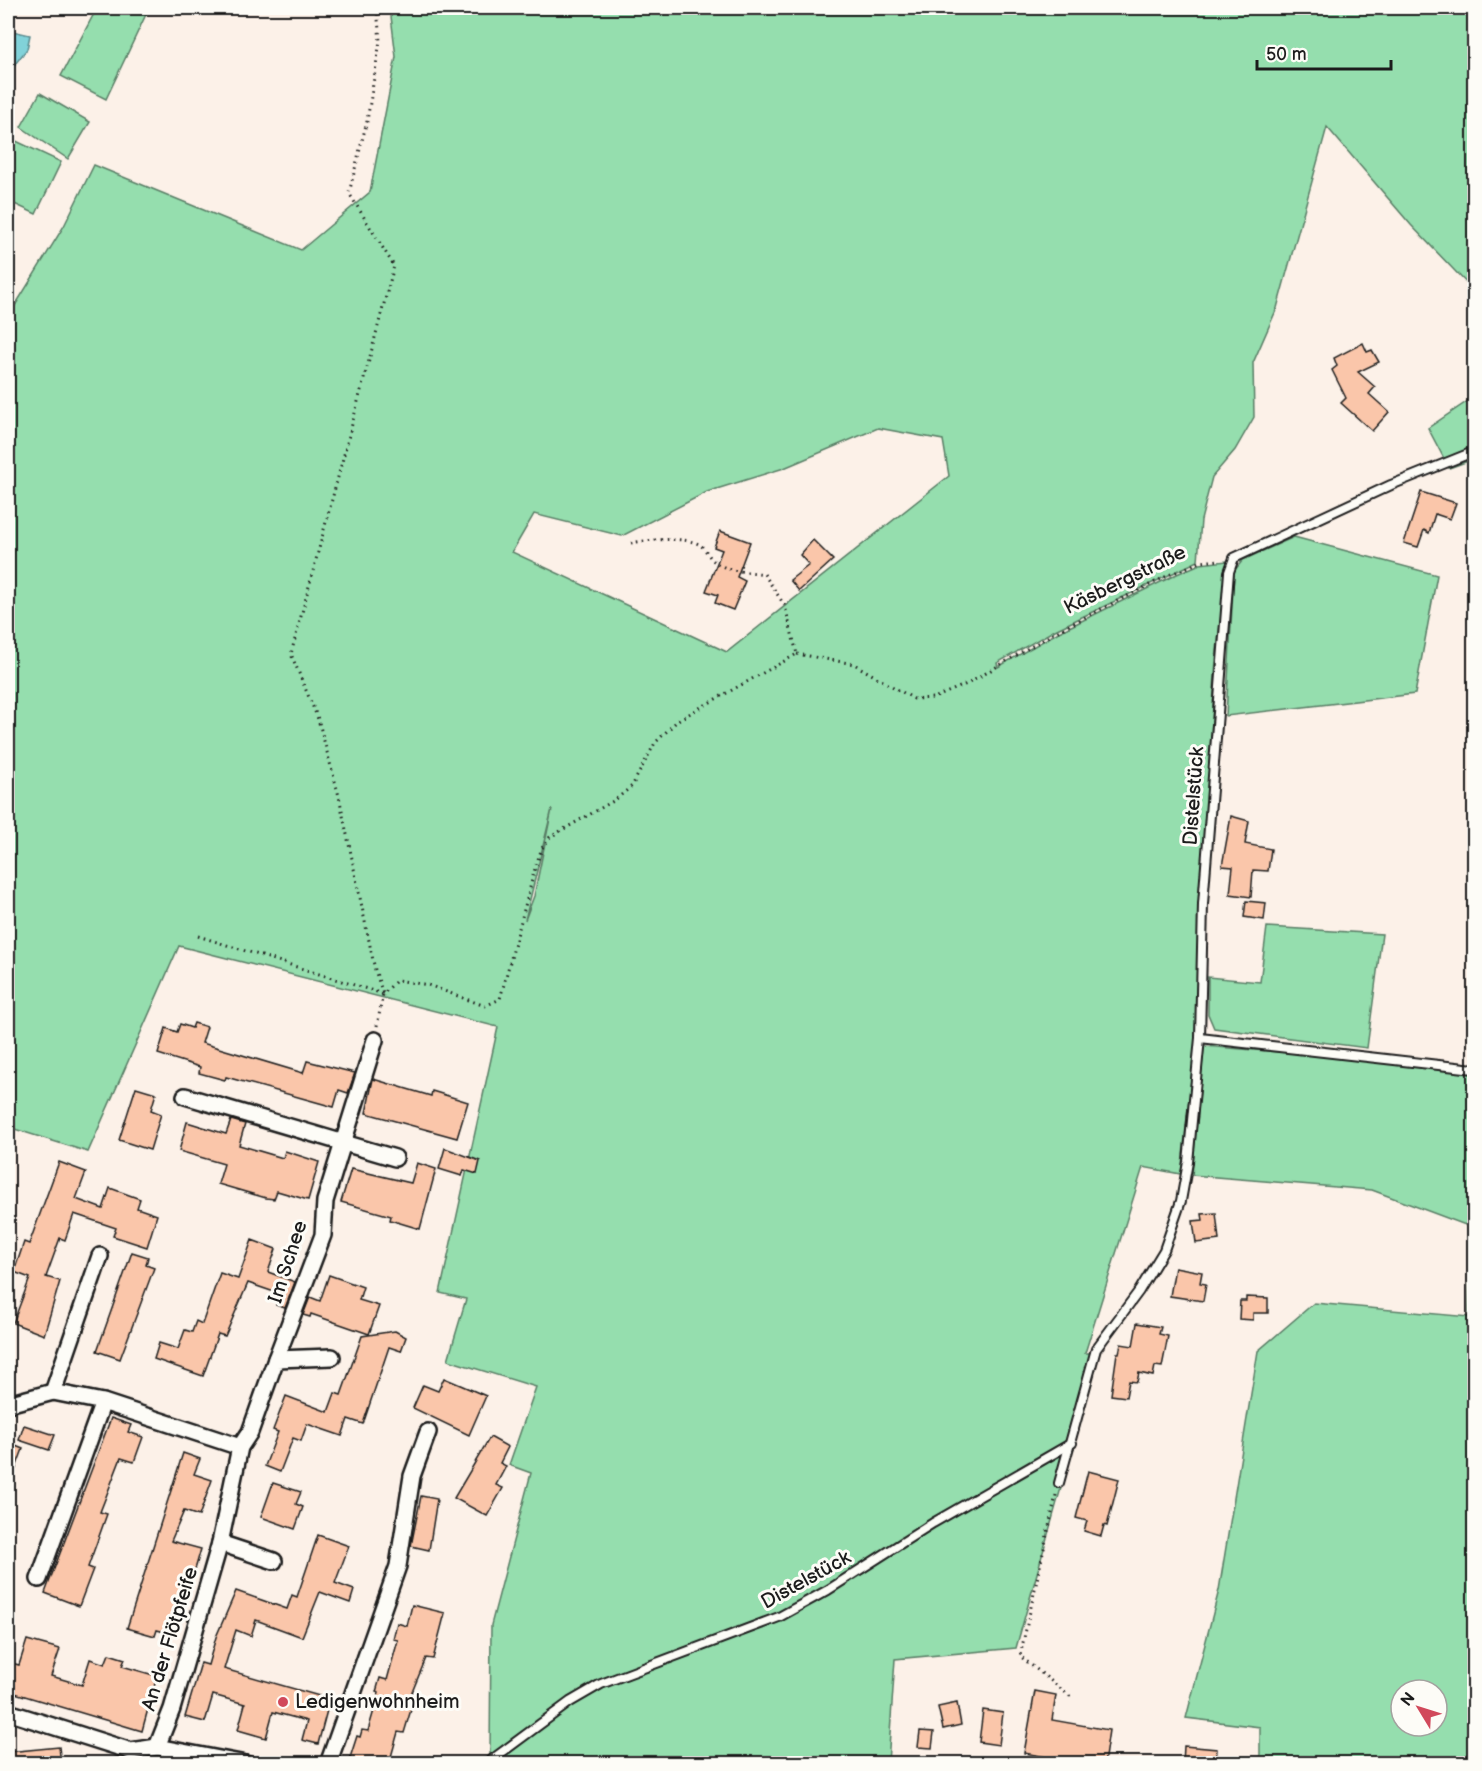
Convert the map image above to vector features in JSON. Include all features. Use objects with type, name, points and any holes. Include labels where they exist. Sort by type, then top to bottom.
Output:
[{"type":"street","name":"Im Schee","points":[[276,1359],[322,1235],[325,1201],[375,1040]]},
{"type":"street","points":[[185,1096],[395,1158]]},
{"type":"street","points":[[53,1392],[100,1256]]},
{"type":"street","points":[[276,1359],[332,1357]]},
{"type":"street","name":"An der Flötpfeife","points":[[157,1747],[172,1709],[220,1543],[240,1447],[250,1432],[276,1359]]},
{"type":"street","points":[[8,1404],[53,1392],[104,1402],[240,1447]]},
{"type":"street","points":[[39,1579],[104,1402]]},
{"type":"street","points":[[328,1764],[398,1566],[412,1476],[428,1432]]},
{"type":"street","points":[[220,1543],[274,1561]]},
{"type":"street","points":[[8,1712],[131,1751],[157,1747],[246,1764]]},
{"type":"lane","points":[[1234,558],[1371,494],[1473,452]]},
{"type":"lane","name":"Distelstück","points":[[1059,1483],[1072,1443],[1096,1349],[1139,1292],[1164,1250],[1181,1201],[1188,1161],[1200,1038],[1202,915],[1215,725],[1229,572],[1234,558]]},
{"type":"lane","points":[[1200,1038],[1474,1069]]},
{"type":"lane","name":"Distelstück","points":[[486,1764],[570,1702],[601,1684],[779,1617],[828,1590],[933,1523],[1072,1443]]},
{"type":"path","points":[[375,1040],[383,994],[375,970],[339,796],[318,719],[291,654],[394,266],[349,193],[367,121],[380,42],[377,8]]},
{"type":"path","points":[[383,994],[397,980],[428,985],[485,1006],[500,999],[536,865],[542,848],[550,837],[615,800],[632,786],[655,743],[678,720],[797,654],[785,606],[764,574],[745,574],[715,562],[709,553],[694,542],[661,539],[631,543]]},
{"type":"path","name":"Käsbergstraße","points":[[797,654],[854,664],[915,699],[934,698],[969,683],[1056,632],[1171,574],[1200,562],[1234,558]]},
{"type":"path","points":[[198,936],[383,994]]},
{"type":"path","points":[[1059,1483],[1020,1656],[1071,1697]]},
{"type":"green space","points":[[97,8],[149,8],[106,99],[61,76]]},
{"type":"green space","points":[[390,8],[1474,8],[1474,291],[1411,225],[1327,127],[1277,308],[1253,363],[1254,417],[1235,450],[1212,477],[1201,520],[1198,561],[1055,630],[997,663],[998,667],[1057,633],[1177,574],[1200,564],[1227,561],[1216,659],[1200,906],[1195,1041],[1181,1174],[1143,1167],[1085,1353],[1092,1353],[1069,1439],[931,1521],[827,1588],[778,1615],[600,1682],[490,1757],[491,1625],[531,1473],[509,1465],[536,1387],[448,1360],[466,1299],[440,1293],[498,1027],[179,946],[88,1152],[8,1127],[8,317],[64,226],[94,165],[301,250],[370,192],[396,57]],"holes":[[[878,428],[943,440],[949,476],[727,652],[512,552],[534,514],[622,536],[707,492],[784,468]],[[552,809],[534,896],[525,920]]]},
{"type":"green space","points":[[40,93],[90,122],[68,159],[21,127]]},
{"type":"green space","points":[[16,141],[61,162],[36,214],[8,201],[8,157]]},
{"type":"green space","points":[[1474,397],[1474,459],[1449,468],[1428,428]]},
{"type":"green space","points":[[1294,537],[1437,575],[1415,694],[1226,716],[1234,571],[1243,560]]},
{"type":"green space","points":[[1267,927],[1382,934],[1367,1048],[1214,1028],[1208,1014],[1208,977],[1260,982]]},
{"type":"green space","points":[[1204,1046],[1340,1057],[1474,1072],[1474,1763],[1260,1763],[1260,1727],[1186,1718],[1219,1590],[1258,1351],[1314,1303],[1469,1317],[1471,1227],[1372,1190],[1192,1175]]},
{"type":"green space","points":[[1070,1445],[1057,1486],[1061,1488],[1016,1648],[895,1659],[888,1763],[489,1764],[571,1703],[603,1685],[779,1618]]},
{"type":"water","points":[[8,30],[30,35],[27,49],[8,73]]},
{"type":"building","points":[[1363,343],[1367,352],[1372,350],[1379,362],[1358,372],[1375,387],[1369,394],[1389,412],[1372,431],[1341,403],[1346,398],[1332,370],[1337,366],[1334,358]]},
{"type":"building","points":[[1421,492],[1456,503],[1450,519],[1435,514],[1429,533],[1424,530],[1418,547],[1404,543]]},
{"type":"building","points":[[720,531],[750,542],[737,577],[745,581],[733,610],[715,603],[718,595],[706,591],[722,550],[714,547]]},
{"type":"building","points":[[813,540],[833,560],[799,591],[790,580],[809,565],[800,555]]},
{"type":"building","points":[[1231,816],[1249,821],[1245,844],[1271,849],[1268,871],[1253,870],[1251,897],[1230,894],[1233,867],[1222,866]]},
{"type":"building","points":[[1246,901],[1266,903],[1264,920],[1244,917]]},
{"type":"building","points":[[194,1023],[207,1027],[202,1043],[303,1073],[307,1061],[355,1073],[348,1093],[339,1090],[334,1107],[226,1077],[225,1080],[199,1073],[200,1067],[158,1054],[166,1028],[177,1032],[180,1024],[192,1028]]},
{"type":"building","points":[[373,1079],[431,1096],[432,1091],[468,1102],[457,1138],[366,1113]]},
{"type":"building","points":[[136,1087],[156,1093],[151,1110],[161,1114],[150,1150],[119,1140]]},
{"type":"building","points":[[231,1120],[245,1124],[239,1145],[283,1158],[285,1151],[319,1162],[308,1200],[277,1191],[274,1199],[266,1198],[218,1184],[224,1164],[179,1151],[187,1122],[226,1134]]},
{"type":"building","points":[[445,1148],[480,1161],[477,1174],[464,1170],[462,1176],[439,1169]]},
{"type":"building","points":[[59,1162],[86,1172],[76,1199],[103,1209],[110,1188],[140,1199],[137,1208],[157,1215],[147,1247],[113,1236],[116,1228],[74,1214],[65,1240],[60,1238],[46,1277],[60,1281],[44,1335],[13,1323],[30,1278],[14,1272],[24,1242],[29,1244]]},
{"type":"building","points":[[417,1163],[436,1169],[420,1229],[390,1220],[391,1216],[341,1202],[351,1169],[411,1183]]},
{"type":"building","points":[[1216,1213],[1219,1240],[1196,1243],[1193,1221],[1203,1220],[1202,1214]]},
{"type":"building","points":[[252,1240],[276,1249],[268,1272],[295,1282],[285,1308],[276,1305],[280,1294],[248,1283],[225,1336],[218,1334],[203,1376],[154,1359],[159,1343],[178,1349],[185,1330],[192,1332],[196,1321],[202,1324],[220,1273],[238,1279]]},
{"type":"building","points":[[132,1252],[148,1257],[146,1265],[154,1268],[120,1359],[97,1351]]},
{"type":"building","points":[[1175,1267],[1202,1272],[1200,1283],[1206,1284],[1203,1301],[1170,1296]]},
{"type":"building","points":[[329,1275],[363,1287],[359,1300],[379,1306],[369,1334],[311,1314],[310,1317],[303,1315],[310,1297],[320,1301]]},
{"type":"building","points":[[1246,1297],[1268,1298],[1268,1313],[1253,1313],[1253,1320],[1239,1319],[1240,1301],[1246,1301]]},
{"type":"building","points":[[1137,1323],[1161,1327],[1159,1334],[1168,1336],[1162,1367],[1155,1366],[1153,1376],[1139,1373],[1137,1382],[1129,1381],[1126,1397],[1111,1395],[1117,1353],[1119,1353],[1121,1344],[1133,1346]]},
{"type":"building","points":[[395,1331],[406,1337],[401,1351],[389,1347],[363,1424],[348,1419],[342,1436],[307,1424],[301,1441],[293,1438],[280,1472],[265,1466],[278,1432],[273,1430],[286,1396],[328,1412],[335,1393],[341,1395],[362,1336]]},
{"type":"building","points":[[444,1378],[486,1396],[469,1435],[413,1408],[423,1385],[438,1391]]},
{"type":"building","points":[[111,1418],[131,1425],[128,1432],[143,1437],[134,1462],[121,1458],[100,1512],[107,1514],[88,1567],[93,1569],[79,1606],[45,1593]]},
{"type":"building","points":[[24,1425],[55,1435],[49,1450],[19,1440]]},
{"type":"building","points":[[490,1437],[508,1447],[500,1463],[506,1466],[496,1485],[503,1488],[487,1516],[454,1498]]},
{"type":"building","points":[[8,1443],[23,1449],[9,1487],[8,1486]]},
{"type":"building","points":[[183,1453],[200,1459],[194,1474],[212,1480],[199,1516],[184,1511],[171,1541],[201,1549],[176,1635],[157,1630],[155,1636],[127,1628]]},
{"type":"building","points":[[1088,1471],[1119,1479],[1107,1526],[1104,1525],[1101,1536],[1084,1531],[1087,1521],[1076,1518]]},
{"type":"building","points":[[273,1483],[301,1492],[296,1504],[303,1507],[295,1529],[261,1517]]},
{"type":"building","points":[[421,1496],[437,1499],[429,1550],[411,1546]]},
{"type":"building","points":[[318,1535],[349,1546],[335,1583],[354,1590],[350,1603],[320,1592],[302,1637],[256,1620],[251,1636],[236,1630],[224,1669],[330,1699],[318,1744],[302,1740],[307,1721],[273,1712],[266,1738],[238,1730],[245,1704],[213,1695],[205,1722],[185,1717],[201,1663],[208,1665],[216,1637],[236,1591],[287,1609],[292,1595],[297,1597]]},
{"type":"building","points":[[412,1605],[445,1613],[433,1659],[426,1658],[408,1702],[413,1703],[404,1733],[398,1732],[389,1764],[348,1764],[357,1736],[360,1737],[362,1730],[368,1731],[379,1693],[376,1692],[380,1678],[387,1680],[398,1640],[393,1639],[397,1623],[407,1626]]},
{"type":"building","points":[[27,1640],[60,1649],[51,1676],[82,1685],[90,1659],[105,1664],[109,1654],[125,1659],[122,1666],[157,1676],[142,1731],[8,1691],[8,1662],[19,1665]]},
{"type":"building","points":[[1035,1691],[1056,1695],[1052,1720],[1109,1730],[1104,1764],[1057,1764],[1057,1759],[1024,1753]]},
{"type":"building","points":[[957,1703],[961,1725],[943,1729],[938,1707]]},
{"type":"building","points":[[983,1710],[1003,1713],[999,1745],[979,1742]]},
{"type":"building","points":[[920,1731],[934,1732],[932,1748],[918,1747]]},
{"type":"building","points":[[1184,1746],[1217,1749],[1216,1764],[1183,1764]]},
{"type":"building","points":[[59,1747],[61,1764],[8,1764],[8,1752]]},
{"type":"place","name":"Ledigenwohnheim","points":[[283,1702]]}]
